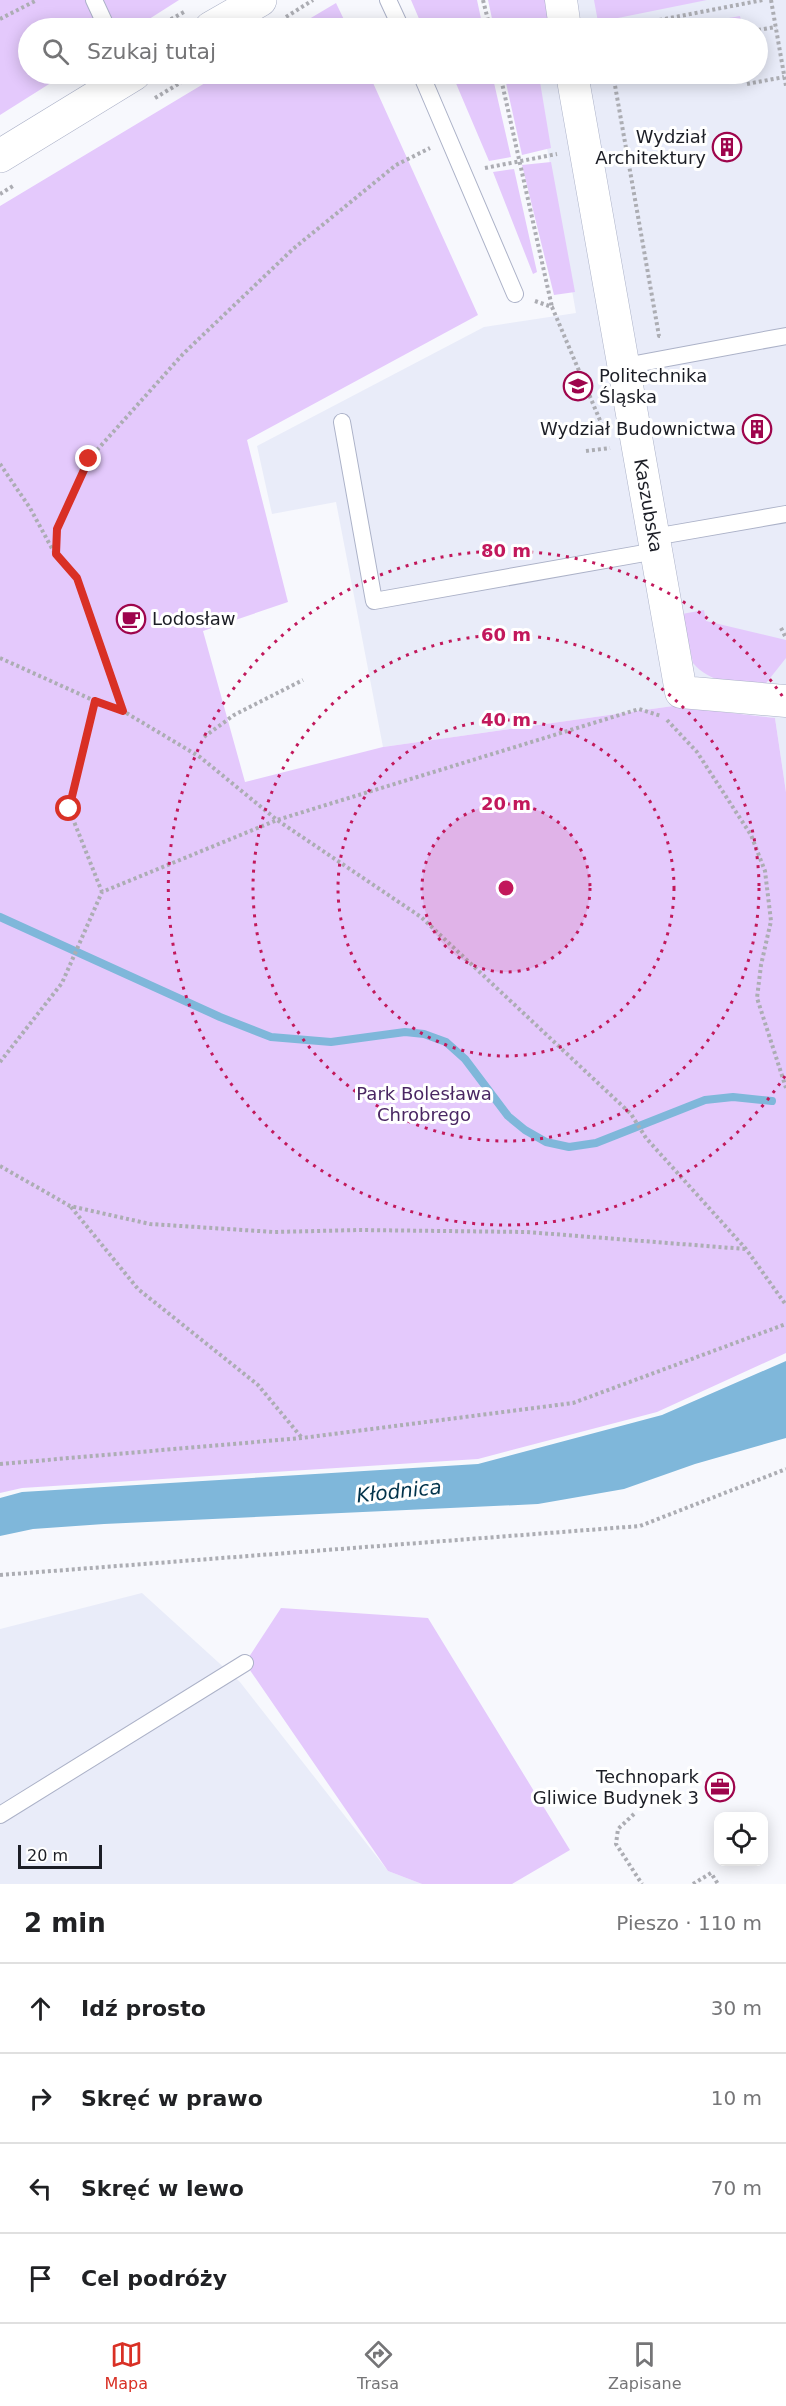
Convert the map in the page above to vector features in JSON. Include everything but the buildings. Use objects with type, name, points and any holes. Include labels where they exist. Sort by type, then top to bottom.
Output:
[{"type":"street","points":[[561,0],[564,18]]},
{"type":"street","points":[[214,18],[269,11]]},
{"type":"street","points":[[0,156],[118,84]]},
{"type":"street","name":"Kaszubska","points":[[574,84],[681,692],[786,701]]},
{"type":"lane","points":[[94,0],[102,18]]},
{"type":"lane","points":[[388,0],[396,18]]},
{"type":"lane","points":[[425,84],[515,294]]},
{"type":"lane","points":[[625,366],[786,336]]},
{"type":"lane","points":[[342,422],[374,601],[655,544],[786,514]]},
{"type":"lane","points":[[0,1815],[245,1663]]},
{"type":"path","points":[[0,19],[37,0]]},
{"type":"path","points":[[269,11],[313,0]]},
{"type":"path","points":[[483,0],[488,18]]},
{"type":"path","points":[[670,18],[763,0]]},
{"type":"path","points":[[771,0],[786,86]]},
{"type":"path","points":[[768,28],[776,27]]},
{"type":"path","points":[[768,80],[784,77]]},
{"type":"path","points":[[502,84],[552,307],[602,426]]},
{"type":"path","points":[[615,84],[659,336],[670,334]]},
{"type":"path","points":[[56,554],[57,529],[89,459],[183,354],[293,249],[396,165],[450,139]]},
{"type":"path","points":[[464,172],[585,148]]},
{"type":"path","points":[[515,294],[552,307]]},
{"type":"path","points":[[607,437],[611,448]]},
{"type":"path","points":[[0,464],[30,508],[56,554],[77,578],[123,711]]},
{"type":"path","points":[[781,628],[786,638]]},
{"type":"path","points":[[0,658],[95,701],[123,711],[200,757],[277,820],[421,917],[631,1113],[646,1138],[746,1249],[786,1305]]},
{"type":"path","points":[[204,737],[234,715],[303,680]]},
{"type":"path","points":[[0,1062],[47,1005],[70,966],[102,892],[69,809],[95,701]]},
{"type":"path","points":[[102,892],[277,820],[639,709],[668,720],[698,753],[750,835],[765,871],[771,921],[761,965],[757,998],[786,1088]]},
{"type":"path","points":[[0,1166],[70,1206],[150,1224],[274,1232],[359,1230],[526,1232],[746,1249]]},
{"type":"path","points":[[70,1206],[138,1288],[258,1385],[302,1438]]},
{"type":"path","points":[[0,1464],[302,1438],[573,1403],[786,1324]]},
{"type":"path","points":[[0,1575],[640,1526],[786,1469]]},
{"type":"path","points":[[634,1814],[618,1829],[616,1844],[642,1884]]},
{"type":"path","points":[[693,1884],[711,1873],[718,1884]]},
{"type":"shaded area","name":"Politechnika Śląska","points":[[521,0],[786,0],[786,792],[775,718],[673,706],[383,747],[336,502],[272,514],[257,446],[484,327],[576,313],[536,84],[768,84],[768,18],[524,18]]},
{"type":"shaded area","points":[[142,1593],[240,1682],[388,1871],[422,1884],[0,1884],[0,1629]]},
{"type":"green space","points":[[0,0],[179,0],[151,18],[18,18],[18,84],[49,84],[0,115]]},
{"type":"green space","points":[[411,0],[477,0],[481,18],[419,18]]},
{"type":"green space","points":[[488,0],[550,0],[553,18],[492,18]]},
{"type":"green space","points":[[594,0],[707,0],[618,18],[597,18]]},
{"type":"green space","points":[[336,3],[343,18],[311,18]]},
{"type":"green space","name":"Park Bolesława Chrobrego","points":[[203,84],[374,84],[478,315],[247,440],[288,602],[203,631],[245,782],[383,747],[673,706],[775,718],[786,792],[786,1353],[657,1412],[478,1459],[22,1488],[0,1493],[0,206]]},
{"type":"green space","points":[[456,84],[494,84],[511,157],[489,161]]},
{"type":"green space","points":[[506,84],[540,84],[551,148],[522,155]]},
{"type":"green space","points":[[551,162],[575,292],[554,295],[522,165]]},
{"type":"green space","points":[[514,169],[537,272],[533,274],[493,172]]},
{"type":"green space","points":[[704,610],[706,621],[786,640],[786,658],[763,687],[716,679],[693,663],[682,614]]},
{"type":"green space","points":[[281,1608],[428,1618],[570,1850],[512,1884],[422,1884],[388,1871],[245,1663]]},
{"type":"water","name":"Kłodnica","points":[[786,1361],[786,1438],[695,1464],[624,1489],[538,1504],[104,1524],[33,1529],[0,1536],[0,1498],[22,1492],[478,1464],[662,1415]]},
{"type":"waterway","points":[[0,917],[220,1017],[271,1037],[331,1042],[405,1032],[424,1034],[446,1042],[465,1059],[508,1116],[525,1130],[546,1142],[569,1147],[596,1143],[705,1100],[733,1097],[772,1101]]},
{"type":"place","name":"Wydział Architektury","points":[[727,147]]},
{"type":"place","name":"Politechnika Śląska","points":[[578,386]]},
{"type":"place","name":"Wydział Budownictwa","points":[[757,429]]},
{"type":"place","name":"Lodosław","points":[[131,619]]},
{"type":"place","name":"Technopark Gliwice Budynek 3","points":[[720,1787]]},
{"type":"route","points":[[69,809],[95,701],[123,711],[77,578],[56,554],[57,529],[89,459]]}]
